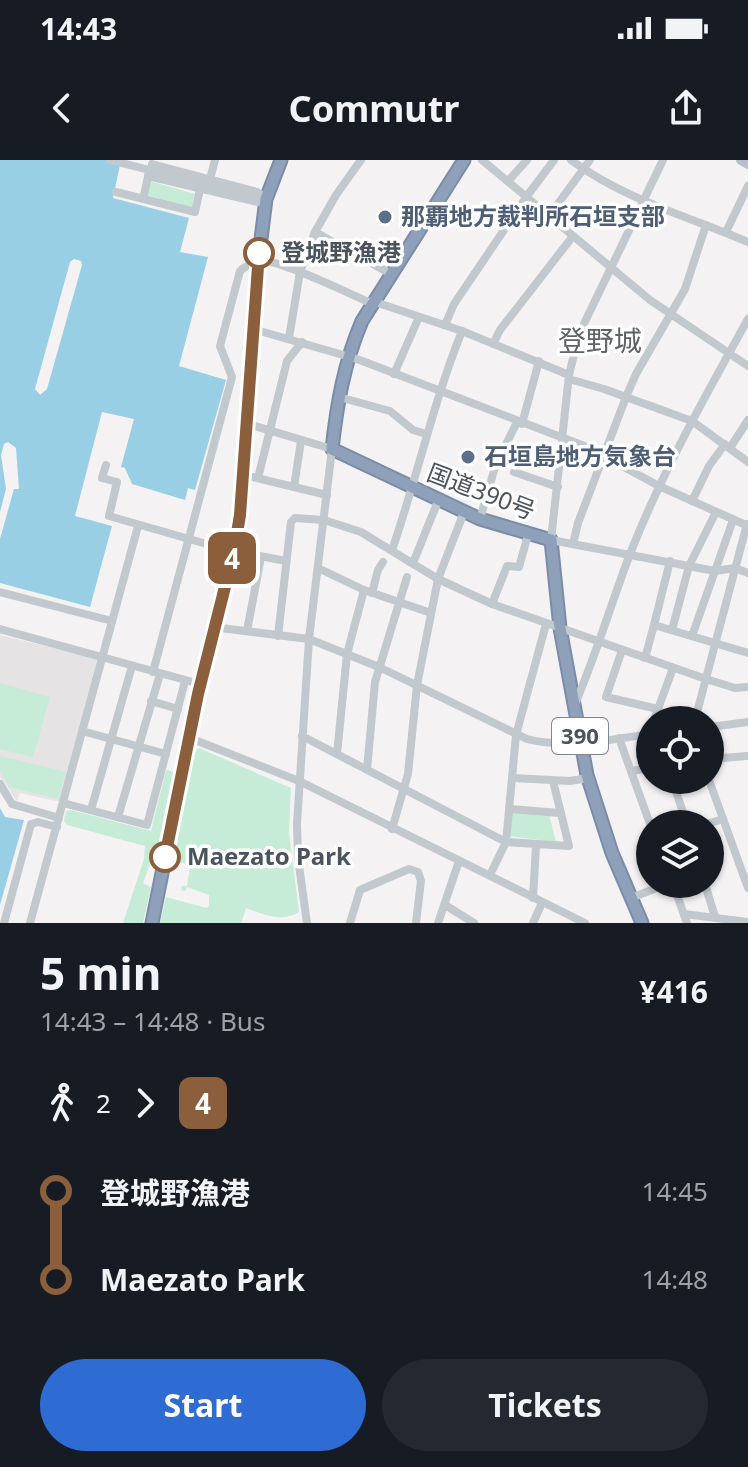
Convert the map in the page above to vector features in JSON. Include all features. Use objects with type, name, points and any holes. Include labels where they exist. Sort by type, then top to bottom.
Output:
[{"type":"highway","points":[[152,923],[200,684],[234,551],[248,424],[260,198],[281,160]]},
{"type":"highway","points":[[332,449],[347,356],[371,302],[464,160]]},
{"type":"highway","name":"国道390号","points":[[332,449],[480,519],[551,540],[560,628],[588,778],[612,853],[642,923]]},
{"type":"main road","points":[[741,160],[748,164]]},
{"type":"street","points":[[110,160],[260,198]]},
{"type":"street","points":[[116,192],[195,212],[201,189],[215,160]]},
{"type":"street","points":[[289,338],[300,272],[315,232],[361,160]]},
{"type":"street","points":[[482,160],[494,164],[508,181],[610,268],[748,366]]},
{"type":"street","points":[[508,181],[527,160]]},
{"type":"street","points":[[445,325],[454,304],[554,160]]},
{"type":"street","points":[[571,160],[642,201],[748,242]]},
{"type":"street","points":[[549,216],[590,160]]},
{"type":"street","points":[[663,160],[579,334],[569,377],[551,540],[715,571],[735,568],[748,573]]},
{"type":"street","points":[[143,199],[152,162],[257,192],[260,198]]},
{"type":"street","points":[[148,176],[258,202],[260,198]]},
{"type":"street","points":[[726,232],[748,186]]},
{"type":"street","points":[[573,544],[578,523],[626,397],[691,275],[706,225]]},
{"type":"street","points":[[315,232],[391,274]]},
{"type":"street","points":[[493,344],[500,330],[573,236]]},
{"type":"street","points":[[118,817],[151,701],[232,377],[220,346],[240,271],[247,265],[265,261],[300,272],[371,302],[462,331],[539,361],[569,377],[692,421],[748,462]]},
{"type":"street","points":[[394,374],[419,317]]},
{"type":"street","points":[[575,705],[659,486],[748,319]]},
{"type":"street","points":[[253,329],[347,356],[605,454],[659,486],[748,524],[699,706]]},
{"type":"street","points":[[392,550],[413,489],[439,390],[462,331]]},
{"type":"street","points":[[258,478],[287,361],[302,342]]},
{"type":"street","points":[[480,519],[495,467],[520,423],[539,361]]},
{"type":"street","points":[[339,397],[390,411],[413,430],[426,434]]},
{"type":"street","points":[[692,501],[709,466],[748,420]]},
{"type":"street","points":[[248,424],[332,449],[309,639],[299,781],[297,839],[307,923]]},
{"type":"street","points":[[294,487],[301,441]]},
{"type":"street","points":[[106,465],[102,478],[117,482],[109,516],[189,540],[286,561]]},
{"type":"street","points":[[514,472],[558,487]]},
{"type":"street","points":[[244,475],[327,495]]},
{"type":"street","points":[[413,563],[438,501]]},
{"type":"street","points":[[392,829],[405,792],[417,685],[438,579],[464,512]]},
{"type":"street","points":[[672,630],[689,566],[716,512]]},
{"type":"street","points":[[278,636],[291,522],[295,518],[324,520],[361,532],[438,579],[492,604],[706,679],[735,688],[748,687]]},
{"type":"street","points":[[692,636],[733,520]]},
{"type":"street","points":[[30,923],[138,526]]},
{"type":"street","points":[[492,604],[507,566],[519,567],[528,535]]},
{"type":"street","points":[[247,631],[261,557]]},
{"type":"street","points":[[645,658],[670,561]]},
{"type":"street","points":[[337,754],[347,654],[368,591],[383,562]]},
{"type":"street","points":[[318,568],[368,591],[431,613]]},
{"type":"street","points":[[367,770],[375,682],[407,577]]},
{"type":"street","points":[[0,592],[112,621]]},
{"type":"street","points":[[490,875],[506,842],[516,735],[546,624]]},
{"type":"street","points":[[654,625],[748,653]]},
{"type":"street","points":[[213,627],[309,639],[379,667],[516,735],[549,744],[636,736]]},
{"type":"street","points":[[0,629],[200,684]]},
{"type":"street","points":[[622,650],[606,697],[645,706]]},
{"type":"street","points":[[91,810],[132,666]]},
{"type":"street","points":[[659,706],[673,668]]},
{"type":"street","points":[[63,803],[147,825],[184,685]]},
{"type":"street","points":[[151,701],[178,709]]},
{"type":"street","points":[[724,725],[748,722]]},
{"type":"street","points":[[82,731],[166,754]]},
{"type":"street","points":[[302,736],[506,842],[569,846],[553,781]]},
{"type":"street","points":[[190,738],[299,781],[585,923]]},
{"type":"street","points":[[619,738],[645,810]]},
{"type":"street","points":[[724,758],[748,756]]},
{"type":"street","points":[[631,771],[636,770]]},
{"type":"street","points":[[513,778],[553,781],[588,778]]},
{"type":"street","points":[[0,784],[12,804],[58,822]]},
{"type":"street","points":[[510,809],[560,813]]},
{"type":"street","points":[[4,923],[31,824],[58,822]]},
{"type":"street","points":[[724,822],[748,888]]},
{"type":"street","points":[[533,923],[538,900],[536,846]]},
{"type":"street","points":[[738,859],[748,857]]},
{"type":"street","points":[[438,923],[459,861]]},
{"type":"street","points":[[350,923],[360,890],[409,869],[418,872],[421,881],[417,923]]},
{"type":"street","points":[[631,898],[636,896]]},
{"type":"street","points":[[676,898],[685,918],[715,917],[748,922]]},
{"type":"street","points":[[709,898],[715,917]]},
{"type":"street","points":[[445,905],[474,923]]},
{"type":"shaded area","points":[[0,635],[95,658],[98,662],[60,802],[20,793],[17,801],[0,777]]},
{"type":"green space","points":[[150,181],[195,194],[192,208],[146,195]]},
{"type":"green space","points":[[0,683],[50,697],[33,757],[0,749]]},
{"type":"green space","points":[[199,748],[291,788],[289,833],[299,912],[279,917],[246,908],[241,923],[160,923],[166,897],[207,908],[209,905],[209,895],[187,887],[185,891],[181,890],[182,886],[187,886],[190,868],[184,863],[172,861],[193,753]]},
{"type":"green space","points":[[0,756],[66,772],[58,799],[9,787],[0,770]]},
{"type":"green space","points":[[166,770],[174,772],[157,859],[152,858],[143,883],[151,887],[143,923],[123,923],[144,859],[145,846],[67,825],[64,821],[66,811],[151,831]]},
{"type":"green space","points":[[512,811],[549,814],[556,842],[508,836]]},
{"type":"water","points":[[0,160],[121,160],[113,198],[189,218],[180,252],[208,257],[179,366],[226,380],[195,490],[188,488],[185,500],[132,484],[125,468],[121,467],[134,419],[102,412],[75,516],[112,526],[90,607],[0,583]]},
{"type":"water","points":[[0,808],[5,817],[24,820],[0,905]]},
{"type":"pier","points":[[74,259],[81,261],[82,265],[47,389],[40,395],[35,389],[70,262]]},
{"type":"pier","points":[[8,442],[16,448],[19,489],[14,489],[0,539],[0,512],[6,489],[1,455],[4,444]]},
{"type":"bus line","name":"4","points":[[165,857],[198,694],[240,515],[259,253]]},
{"type":"place","name":"那覇地方裁判所石垣支部","points":[[385,217]]},
{"type":"place","name":"登城野漁港","points":[[259,253]]},
{"type":"place","name":"石垣島地方気象台","points":[[468,457]]},
{"type":"place","name":"Maezato Park","points":[[165,857]]},
{"type":"district","name":"登野城","points":[[600,341]]}]
